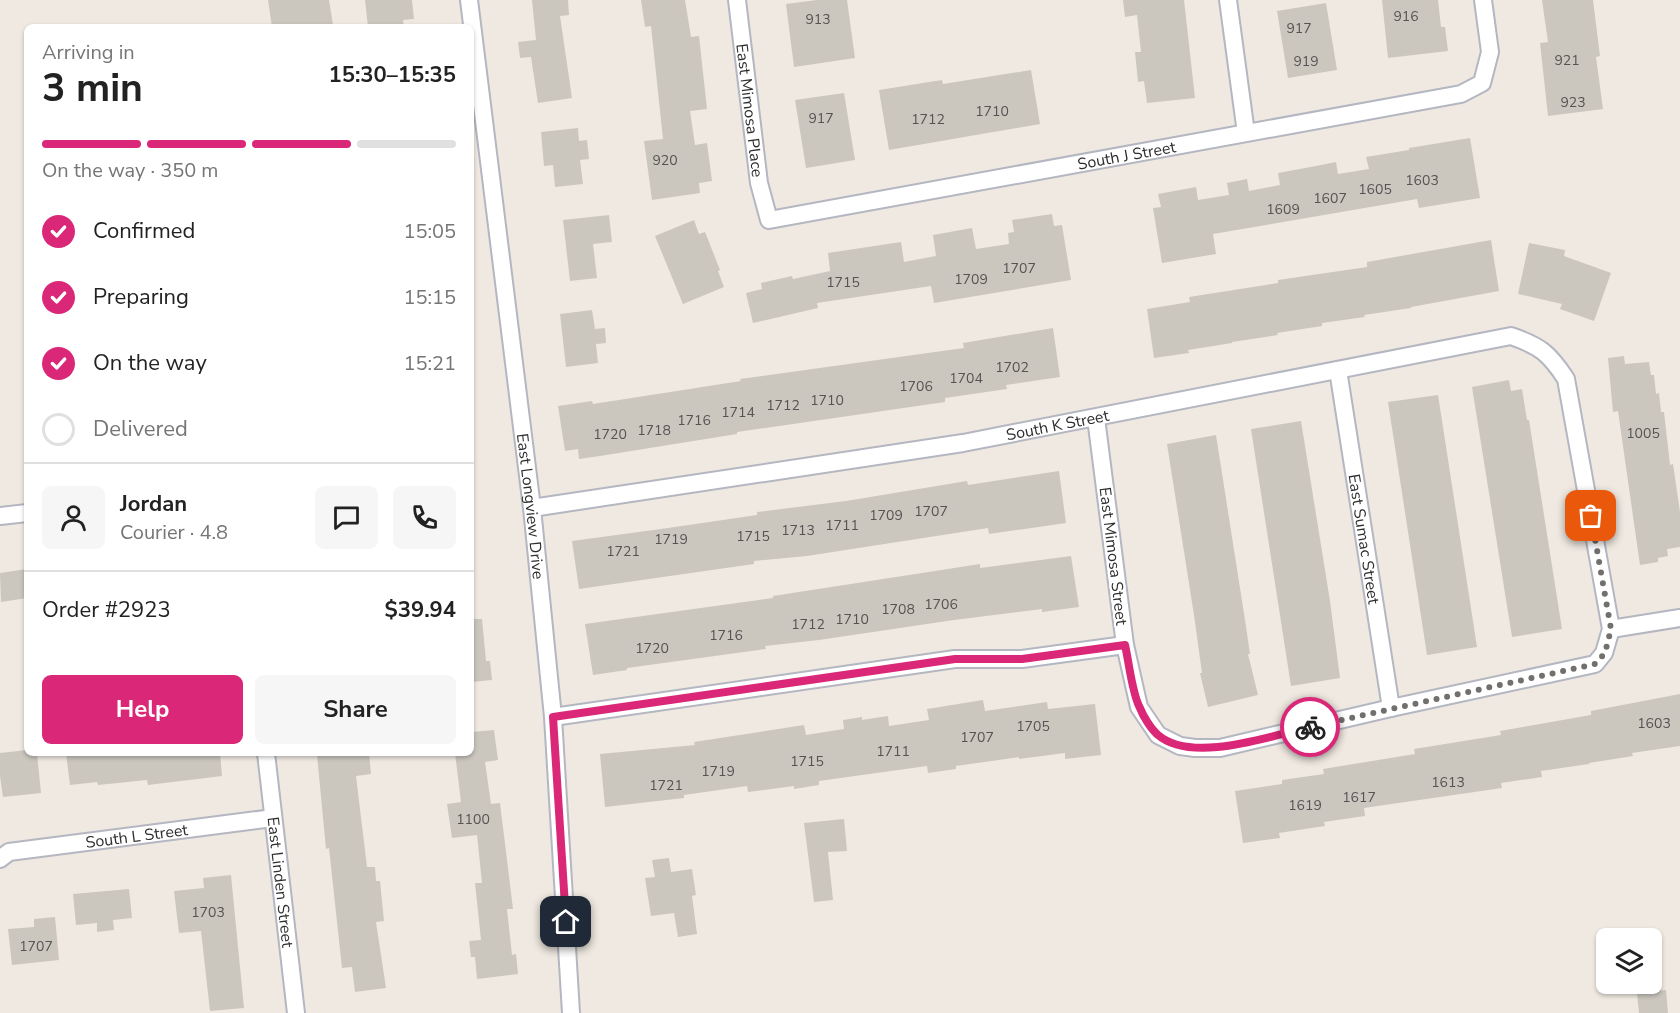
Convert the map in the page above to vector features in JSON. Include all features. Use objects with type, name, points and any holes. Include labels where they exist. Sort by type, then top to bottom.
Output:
[{"type":"street","name":"East Longview Drive","points":[[469,0],[472,24]]},
{"type":"street","name":"East Mimosa Place","points":[[737,0],[759,183],[769,220]]},
{"type":"street","points":[[1228,0],[1246,133]]},
{"type":"street","name":"South J Street","points":[[769,220],[1461,94],[1482,83],[1490,52],[1483,0]]},
{"type":"street","name":"East Longview Drive","points":[[474,40],[532,508],[553,717],[571,1013]]},
{"type":"street","name":"South K Street","points":[[532,508],[963,443],[1511,336],[1534,344],[1555,362],[1566,379],[1611,629]]},
{"type":"street","name":"East Sumac Street","points":[[1338,370],[1390,708]]},
{"type":"street","name":"East Mimosa Street","points":[[1096,418],[1125,645],[1139,707],[1158,735],[1179,746],[1220,748],[1390,708]]},
{"type":"street","points":[[0,516],[24,513]]},
{"type":"street","points":[[1390,708],[1595,664],[1605,653],[1611,629],[1680,618]]},
{"type":"street","points":[[553,717],[955,659],[1022,659],[1125,645]]},
{"type":"street","name":"East Linden Street","points":[[266,756],[296,1013]]},
{"type":"street","name":"South L Street","points":[[0,859],[9,852],[273,818]]},
{"type":"building","points":[[268,0],[329,0],[333,24],[272,24]]},
{"type":"building","points":[[365,0],[412,0],[414,19],[403,20],[404,24],[368,24]]},
{"type":"building","points":[[532,0],[568,0],[569,15],[560,16],[572,98],[538,103],[531,57],[520,58],[518,42],[536,40]]},
{"type":"building","points":[[641,0],[685,0],[691,37],[699,36],[707,109],[690,111],[695,145],[707,143],[712,181],[699,183],[700,193],[652,200],[644,141],[663,139],[651,26],[645,27]]},
{"type":"building","points":[[817,0],[847,0],[855,58],[794,67],[786,4]]},
{"type":"building","points":[[1123,0],[1184,0],[1195,98],[1147,103],[1144,81],[1138,82],[1135,52],[1141,52],[1137,15],[1125,17]]},
{"type":"building","points":[[1382,0],[1438,0],[1441,27],[1445,27],[1448,51],[1388,58]]},
{"type":"building","points":[[1542,0],[1593,0],[1600,56],[1596,57],[1603,109],[1548,116],[1540,43],[1548,42]]},
{"type":"building","points":[[1326,3],[1337,70],[1288,78],[1277,11]]},
{"type":"building","points":[[1031,70],[1040,124],[889,150],[879,90],[942,80],[943,84]]},
{"type":"building","points":[[844,93],[855,160],[806,168],[795,100]]},
{"type":"building","points":[[578,128],[579,141],[587,140],[589,159],[580,160],[583,184],[555,187],[553,165],[544,166],[541,132]]},
{"type":"building","points":[[1470,138],[1480,198],[1419,208],[1417,199],[1213,234],[1216,254],[1162,263],[1153,208],[1161,207],[1158,194],[1196,187],[1198,200],[1229,195],[1227,183],[1247,179],[1249,191],[1280,185],[1278,173],[1336,162],[1338,174],[1369,169],[1366,157]]},
{"type":"building","points":[[1052,214],[1054,226],[1062,225],[1071,280],[934,303],[931,286],[817,303],[818,308],[753,323],[746,293],[762,289],[761,283],[830,271],[828,253],[901,242],[904,262],[936,256],[933,235],[972,228],[976,249],[1009,244],[1008,233],[1014,232],[1012,220]]},
{"type":"building","points":[[609,215],[612,242],[593,244],[597,278],[570,281],[563,220]]},
{"type":"building","points":[[694,220],[699,234],[705,232],[724,287],[683,304],[655,236]]},
{"type":"building","points":[[1491,240],[1499,291],[1322,323],[1322,326],[1154,358],[1147,309],[1190,302],[1189,297],[1278,283],[1278,280],[1367,267],[1367,262]]},
{"type":"building","points":[[1529,243],[1565,250],[1564,256],[1611,273],[1594,321],[1560,309],[1562,304],[1518,294]]},
{"type":"building","points":[[592,310],[595,329],[605,328],[606,343],[596,344],[598,363],[566,367],[560,314]]},
{"type":"building","points":[[1053,328],[1060,377],[1006,385],[1007,389],[945,398],[945,402],[737,432],[737,434],[600,456],[579,459],[578,449],[565,451],[558,406],[592,401],[593,404],[741,381],[740,379],[964,348],[963,343]]},
{"type":"building","points":[[1624,356],[1625,364],[1649,362],[1651,375],[1654,375],[1656,394],[1659,393],[1661,412],[1664,412],[1670,465],[1673,464],[1680,512],[1680,547],[1667,549],[1668,556],[1658,558],[1658,562],[1640,565],[1618,411],[1613,412],[1608,358]]},
{"type":"building","points":[[1509,380],[1511,391],[1522,389],[1527,420],[1529,420],[1562,629],[1512,637],[1472,387]]},
{"type":"building","points":[[1438,395],[1477,647],[1427,655],[1388,402]]},
{"type":"building","points":[[1301,421],[1340,678],[1291,686],[1251,429]]},
{"type":"building","points":[[1216,435],[1250,654],[1248,654],[1258,695],[1208,707],[1200,673],[1202,673],[1194,615],[1167,444]]},
{"type":"building","points":[[1059,471],[1066,523],[989,534],[988,528],[807,556],[754,561],[754,564],[579,589],[572,541],[757,515],[757,512],[846,501],[967,481],[968,485]]},
{"type":"building","points":[[1071,556],[1079,607],[1042,612],[1042,609],[765,646],[766,649],[627,668],[627,670],[593,675],[585,624],[773,598],[773,596],[980,564],[980,568]]},
{"type":"building","points":[[24,569],[24,598],[1,602],[0,573]]},
{"type":"building","points":[[474,619],[482,619],[486,661],[490,661],[492,680],[474,682]]},
{"type":"building","points":[[1680,694],[1680,746],[1541,771],[1542,777],[1501,783],[1502,788],[1364,808],[1365,816],[1324,822],[1325,826],[1279,833],[1280,838],[1243,843],[1235,791],[1282,784],[1282,780],[1324,774],[1323,769],[1415,754],[1414,749],[1501,735],[1500,731],[1591,715],[1591,711]]},
{"type":"building","points":[[983,700],[985,711],[1047,702],[1048,709],[1095,704],[1101,755],[1065,759],[1065,753],[1019,759],[1019,757],[956,766],[956,769],[928,773],[927,766],[819,781],[819,785],[794,789],[794,786],[748,792],[747,786],[684,795],[684,798],[605,807],[600,754],[695,745],[694,742],[804,725],[806,735],[844,729],[843,720],[862,717],[862,720],[888,716],[889,726],[929,720],[927,709]]},
{"type":"building","points":[[494,730],[498,760],[485,762],[491,804],[500,803],[513,909],[507,909],[512,955],[516,954],[518,974],[477,979],[475,957],[471,957],[469,941],[481,940],[475,883],[482,883],[477,835],[452,838],[447,804],[461,802],[455,756],[474,756],[474,732]]},
{"type":"building","points":[[24,750],[24,756],[37,756],[41,793],[3,797],[0,753]]},
{"type":"building","points":[[66,756],[220,756],[222,776],[148,785],[147,780],[98,785],[97,782],[70,785]]},
{"type":"building","points":[[317,756],[369,756],[371,774],[356,776],[367,867],[375,867],[376,881],[380,881],[384,921],[376,922],[386,988],[355,992],[352,967],[342,968],[329,848],[326,849]]},
{"type":"building","points":[[844,819],[847,851],[828,852],[833,900],[814,902],[804,823]]},
{"type":"building","points":[[669,858],[671,872],[692,869],[696,895],[692,896],[697,934],[678,937],[674,913],[651,916],[645,878],[655,877],[652,860]]},
{"type":"building","points":[[231,875],[244,1008],[210,1011],[201,931],[179,933],[174,891],[204,888],[203,878]]},
{"type":"building","points":[[129,889],[132,918],[113,920],[114,930],[97,932],[97,923],[76,925],[73,894]]},
{"type":"building","points":[[55,917],[59,960],[12,965],[8,929],[34,927],[34,919]]},
{"type":"building","points":[[1662,990],[1666,990],[1668,1013],[1639,1013],[1637,994],[1662,994]]},
{"type":"way so far","points":[[1310,727],[1595,664],[1605,653],[1611,629],[1591,516]]},
{"type":"route","points":[[566,922],[553,717],[955,659],[1022,659],[1125,645],[1139,707],[1158,735],[1179,746],[1220,748],[1310,727]]}]
